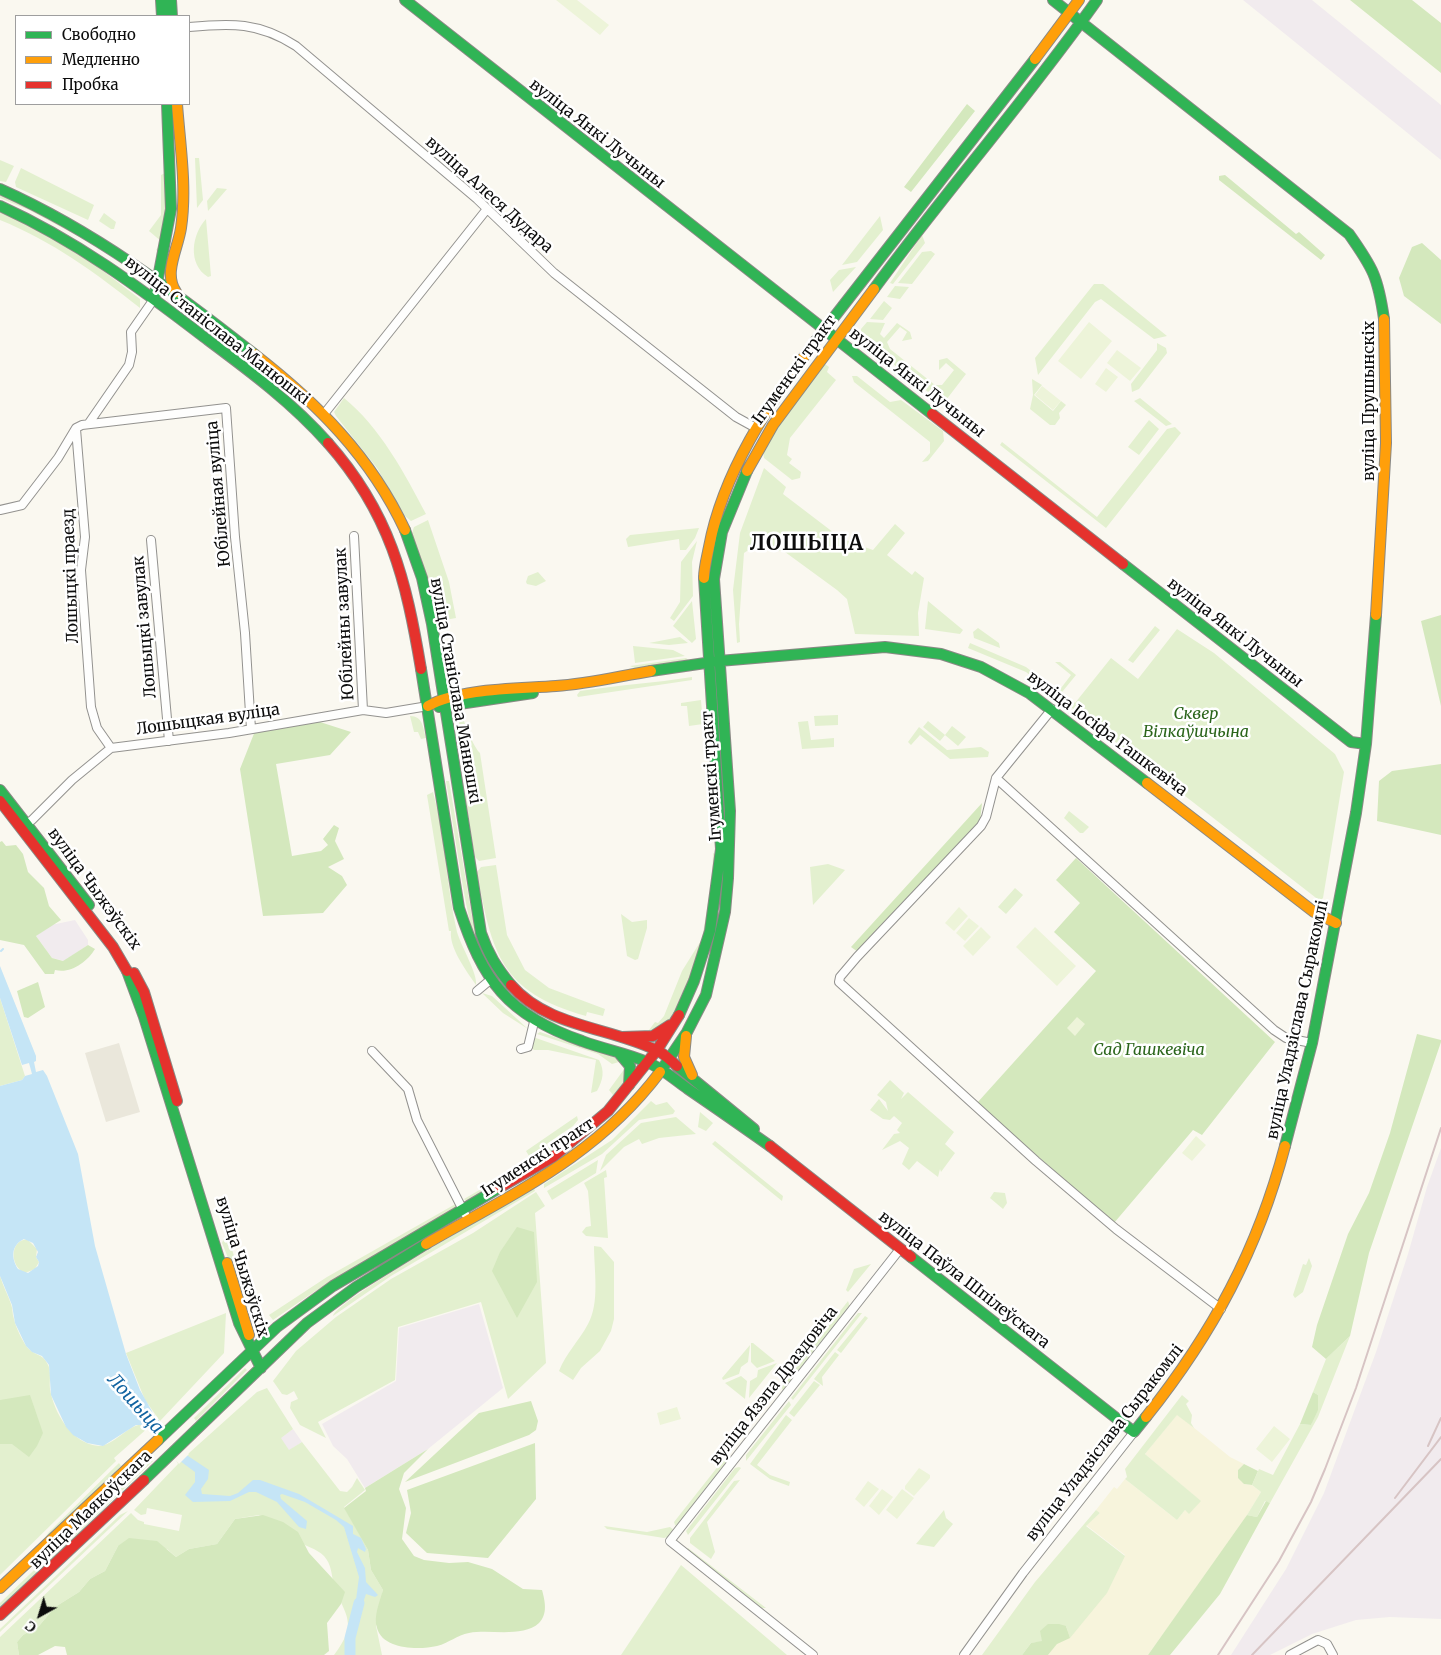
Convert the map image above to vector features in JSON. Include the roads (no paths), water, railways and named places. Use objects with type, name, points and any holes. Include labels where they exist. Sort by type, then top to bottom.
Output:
[{"type":"main road","points":[[161,0],[162,15]]},
{"type":"main road","points":[[171,0],[172,15]]},
{"type":"main road","name":"вуліца Янкі Лучыны","points":[[405,0],[1351,742],[1366,744]]},
{"type":"main road","name":"вуліца Прушынскіх","points":[[1053,0],[1340,225],[1358,245],[1373,268],[1384,305],[1387,416],[1378,586],[1366,744]]},
{"type":"main road","name":"Ігуменскі тракт","points":[[200,1426],[326,1308],[400,1260],[536,1181],[595,1142],[621,1118],[670,1060],[686,1033],[710,984],[722,933],[730,879],[732,815],[704,588],[706,559],[720,506],[756,428],[825,330],[1079,0]]},
{"type":"main road","name":"Ігуменскі тракт","points":[[187,1411],[277,1327],[333,1286],[561,1152],[604,1114],[630,1085],[676,1022],[694,981],[710,932],[721,849],[714,661],[716,558],[720,538],[762,443],[918,229],[1082,23],[1097,0]]},
{"type":"main road","points":[[154,298],[168,234],[171,209],[167,105]]},
{"type":"main road","points":[[178,105],[183,210],[181,236],[170,282],[180,296]]},
{"type":"main road","name":"вуліца Станіслава Манюшкі","points":[[0,189],[72,224],[180,296],[285,379],[324,414],[373,472],[403,528],[426,594],[480,933],[492,959],[517,992],[541,1009],[657,1050]]},
{"type":"main road","name":"вуліца Станіслава Манюшкі","points":[[0,206],[64,237],[154,298],[274,392],[314,428],[360,483],[388,534],[410,598],[443,792],[458,908],[472,953],[489,981],[504,999],[534,1022],[550,1030],[648,1062]]},
{"type":"main road","name":"вуліца Іосіфа Гашкевіча","points":[[428,706],[443,702],[714,661],[885,647],[941,654],[1006,678],[1052,709],[1314,912],[1336,923]]},
{"type":"main road","name":"вуліца Уладзіслава Сыракомлі","points":[[1134,1432],[1176,1381],[1221,1309],[1272,1196],[1312,1043],[1336,923],[1366,744]]},
{"type":"main road","name":"вуліца Чыжэўскіх","points":[[0,790],[23,826]]},
{"type":"main road","name":"вуліца Чыжэўскіх","points":[[0,801],[23,826],[118,943],[144,992],[196,1167],[246,1321],[252,1349],[261,1368]]},
{"type":"main road","points":[[622,1037],[653,1036],[676,1022]]},
{"type":"main road","points":[[686,1033],[684,1057],[697,1082]]},
{"type":"main road","name":"вуліца Паўла Шпілеўскага","points":[[657,1050],[738,1114],[777,1151]]},
{"type":"main road","points":[[619,1052],[630,1066],[630,1085]]},
{"type":"main road","name":"вуліца Паўла Шпілеўскага","points":[[648,1062],[777,1151],[1134,1432]]},
{"type":"main road","name":"вуліца Маякоўскага","points":[[0,1588],[145,1453],[187,1411]]},
{"type":"main road","name":"вуліца Маякоўскага","points":[[0,1615],[45,1576],[200,1426]]},
{"type":"street","name":"вуліца Алеся Дудара","points":[[190,27],[235,24],[267,30],[296,46],[487,208],[554,273],[736,417],[756,428]]},
{"type":"street","points":[[324,414],[487,208]]},
{"type":"street","points":[[90,423],[129,365],[132,352],[131,332],[154,298]]},
{"type":"street","name":"Юбілейная вуліца","points":[[76,428],[90,423],[226,408],[235,537],[246,633],[251,729]]},
{"type":"street","points":[[0,510],[22,505],[58,458],[76,428]]},
{"type":"street","name":"Лошыцкі праезд","points":[[76,428],[84,537],[81,570],[91,707],[97,728],[111,748]]},
{"type":"street","name":"Юбілейны завулак","points":[[354,536],[363,710]]},
{"type":"street","name":"Лошыцкі завулак","points":[[151,540],[169,741]]},
{"type":"street","name":"Лошыцкая вуліца","points":[[111,748],[251,729],[363,710],[386,713],[428,706]]},
{"type":"street","points":[[1052,709],[996,778],[986,817],[981,826],[857,957],[840,977],[839,982],[1036,1161],[1116,1229],[1221,1309]]},
{"type":"street","points":[[23,826],[72,780],[111,748]]},
{"type":"street","points":[[996,778],[1274,1030],[1286,1038],[1312,1043]]},
{"type":"street","points":[[477,991],[489,981]]},
{"type":"street","points":[[520,1049],[528,1047],[534,1022]]},
{"type":"street","points":[[372,1051],[408,1089],[417,1120],[468,1221]]},
{"type":"street","name":"вуліца Язэпа Драздовіча","points":[[813,1655],[670,1541],[900,1248]]},
{"type":"street","name":"вуліца Уладзіслава Сыракомлі","points":[[964,1655],[1023,1573],[1134,1432]]},
{"type":"street","points":[[1290,1655],[1314,1642],[1323,1641],[1333,1655]]},
{"type":"water","points":[[0,966],[36,1056],[36,1061],[34,1062],[36,1072],[43,1070],[47,1076],[78,1154],[95,1246],[126,1354],[140,1390],[153,1413],[185,1454],[209,1470],[208,1479],[201,1489],[202,1494],[230,1496],[238,1493],[253,1480],[260,1480],[299,1494],[353,1526],[353,1534],[361,1538],[366,1549],[365,1552],[358,1548],[357,1552],[365,1568],[366,1582],[378,1595],[375,1597],[366,1594],[358,1618],[354,1615],[359,1577],[344,1527],[336,1520],[305,1502],[282,1494],[280,1495],[281,1499],[307,1521],[306,1529],[299,1527],[277,1502],[256,1492],[249,1492],[230,1501],[193,1502],[185,1495],[195,1482],[195,1472],[180,1461],[146,1425],[136,1425],[103,1446],[87,1443],[73,1435],[66,1427],[51,1395],[49,1365],[42,1356],[32,1352],[26,1346],[15,1323],[12,1305],[0,1276],[0,1086],[22,1080],[25,1076],[32,1074],[29,1063],[22,1065],[0,998]],"holes":[[[24,1239],[33,1243],[38,1252],[36,1257],[39,1262],[38,1266],[28,1273],[18,1269],[13,1256],[15,1248]]]},
{"type":"waterway","name":"Лошыца","points":[[350,1655],[350,1638],[359,1603]]},
{"type":"railway","points":[[1218,1655],[1279,1561],[1311,1502],[1325,1469],[1356,1388],[1441,1128]]},
{"type":"railway","points":[[1428,1446],[1441,1418]]},
{"type":"railway","points":[[1395,1498],[1441,1437]]},
{"type":"railway","points":[[1252,1655],[1441,1459]]},
{"type":"district","name":"ЛОШЫЦА","points":[[807,544]]},
{"type":"park label","name":"Сквер Вілкаўшчына","points":[[1196,723]]},
{"type":"park label","name":"Сад Гашкевіча","points":[[1149,1050]]}]
